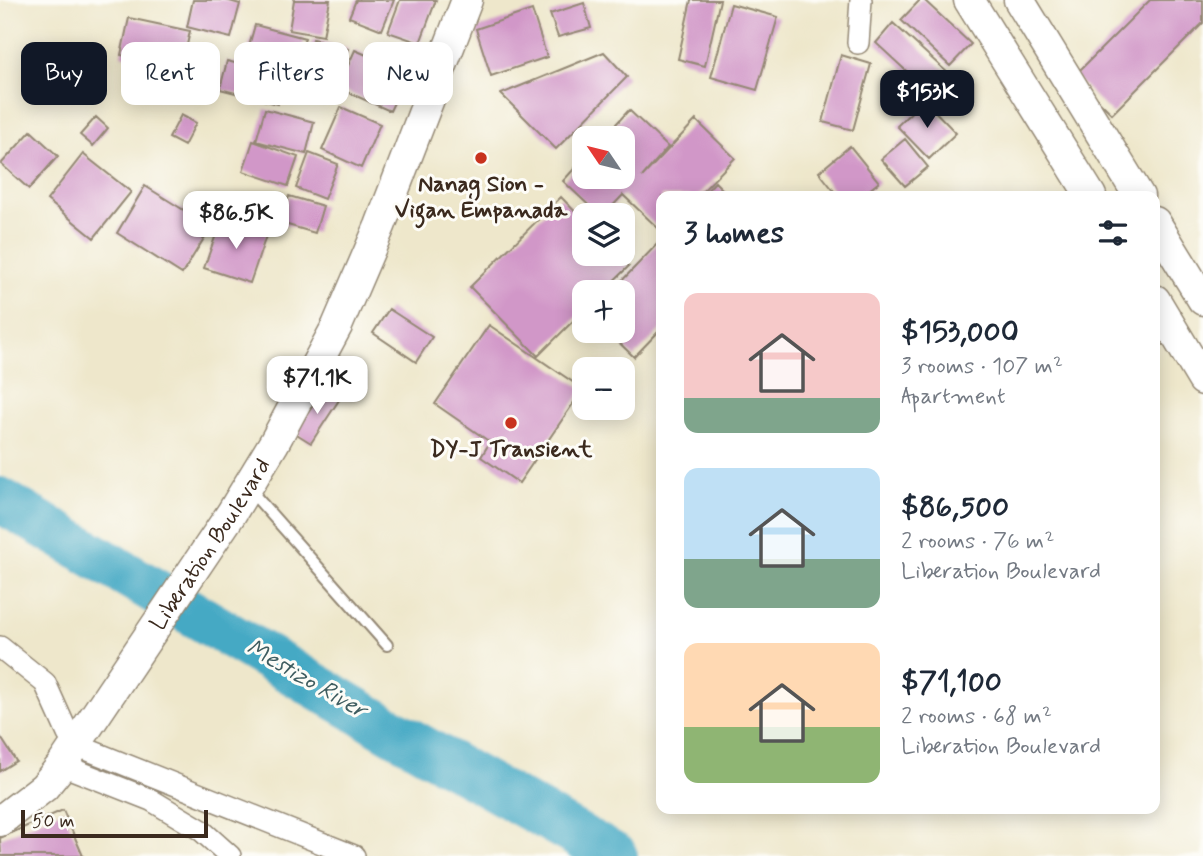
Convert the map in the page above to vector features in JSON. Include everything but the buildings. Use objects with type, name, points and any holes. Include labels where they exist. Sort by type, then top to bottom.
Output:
[{"type":"street","name":"Liberation Boulevard","points":[[0,821],[44,788],[231,514],[274,443],[337,326],[380,226],[467,0]]},
{"type":"street","points":[[858,44],[861,0]]},
{"type":"street","points":[[969,0],[1088,191]]},
{"type":"street","points":[[1019,0],[1136,191]]},
{"type":"street","points":[[1160,230],[1203,300]]},
{"type":"street","points":[[1160,308],[1203,380]]},
{"type":"street","points":[[0,647],[46,684],[75,745],[151,800],[201,830],[230,856]]},
{"type":"street","points":[[75,745],[354,856]]},
{"type":"lane","points":[[247,487],[387,645]]},
{"type":"waterway","name":"Mestizo River","points":[[0,500],[394,732],[615,856]]},
{"type":"place","name":"Nanag Sion - Vigan Empanada","points":[[481,158]]},
{"type":"place","name":"DY-J Transient","points":[[511,423]]}]
